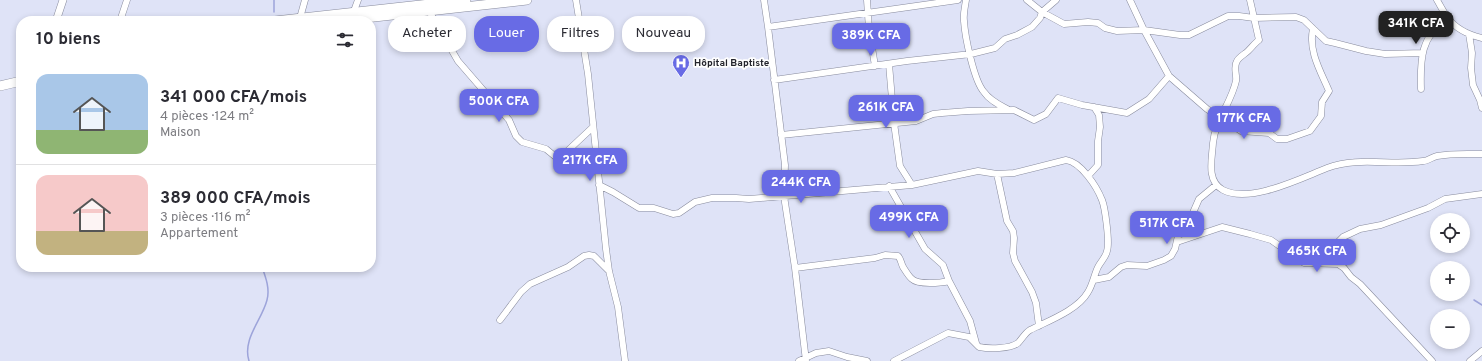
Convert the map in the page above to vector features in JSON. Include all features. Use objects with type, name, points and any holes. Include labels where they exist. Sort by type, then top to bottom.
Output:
[{"type":"main road","points":[[315,16],[418,3],[466,0]]},
{"type":"main road","points":[[376,17],[527,0]]},
{"type":"main road","points":[[0,81],[16,77]]},
{"type":"main road","points":[[0,86],[16,82]]},
{"type":"street","points":[[58,16],[63,0]]},
{"type":"street","points":[[122,16],[127,0]]},
{"type":"street","points":[[301,16],[305,0]]},
{"type":"street","points":[[354,11],[358,0]]},
{"type":"street","points":[[576,0],[588,74],[609,271],[618,307],[625,361]]},
{"type":"street","points":[[764,0],[785,165],[784,196],[795,268],[806,359]]},
{"type":"street","points":[[867,0],[875,66]]},
{"type":"street","points":[[768,27],[958,0]]},
{"type":"street","points":[[966,0],[964,22],[975,72],[982,91],[997,104],[1010,111]]},
{"type":"street","points":[[1027,0],[1042,12],[1064,24],[1088,22],[1098,23],[1105,28],[1117,31],[1144,30],[1189,35],[1228,16],[1254,18],[1296,16],[1304,20],[1326,41],[1385,54],[1422,53]]},
{"type":"street","points":[[774,80],[971,54],[994,48],[1005,39],[1032,27],[1040,18],[1042,12],[1056,0]]},
{"type":"street","points":[[1130,0],[1144,30],[1169,76],[1207,108],[1241,131],[1268,134],[1277,139],[1287,138],[1310,131],[1321,116],[1322,102],[1329,92],[1312,49],[1311,38],[1313,29]]},
{"type":"street","points":[[1250,0],[1259,40],[1249,51],[1238,59],[1235,65],[1236,81],[1214,133],[1211,169],[1212,178],[1216,185],[1233,193],[1267,191],[1329,167],[1357,161],[1424,161],[1436,156],[1452,154],[1482,154]]},
{"type":"street","points":[[1437,0],[1447,18],[1469,34],[1482,38]]},
{"type":"street","points":[[429,11],[458,61],[509,120],[516,136],[522,142],[546,149],[557,158],[561,157],[593,127]]},
{"type":"street","points":[[1421,89],[1420,69],[1422,53],[1431,32],[1447,18]]},
{"type":"street","points":[[1469,34],[1472,53],[1473,85],[1482,108]]},
{"type":"street","points":[[889,64],[894,123],[900,166],[912,185]]},
{"type":"street","points":[[781,135],[916,121],[933,114],[968,111],[1014,110],[1034,120],[1046,114],[1058,98],[1127,113],[1149,99],[1169,76]]},
{"type":"street","points":[[1088,176],[1098,165],[1100,115],[1094,107]]},
{"type":"street","points":[[600,185],[639,208],[654,208],[673,214],[679,213],[695,202],[712,198],[749,199],[912,185],[978,171],[997,174],[1014,173],[1066,160],[1076,164],[1088,176],[1102,200],[1108,238],[1108,250],[1098,267],[1088,293],[1076,305],[1060,316],[1028,332],[1015,344],[995,348],[979,348],[970,337],[948,333],[894,361]]},
{"type":"street","points":[[997,174],[1005,215],[1013,231],[1013,253],[1015,261],[1032,292],[1036,303],[1039,326]]},
{"type":"street","points":[[1094,280],[1109,277],[1121,267],[1127,265],[1147,266],[1171,256],[1175,249],[1178,236],[1188,224],[1199,199],[1216,185]]},
{"type":"street","points":[[889,186],[925,249],[943,265],[949,281],[970,321],[976,344]]},
{"type":"street","points":[[1331,264],[1329,257],[1331,249],[1343,237],[1360,229],[1381,225],[1428,208],[1445,199],[1482,194]]},
{"type":"street","points":[[1177,242],[1222,227],[1271,240],[1304,264],[1338,264],[1360,284],[1432,361]]},
{"type":"street","points":[[795,268],[875,258],[885,255],[898,256],[901,259],[902,266],[910,278],[914,281],[939,284],[949,281]]},
{"type":"street","points":[[500,320],[521,292],[530,284],[568,266],[584,256],[594,256],[609,271]]},
{"type":"street","points":[[1470,361],[1482,351]]},
{"type":"street","points":[[799,361],[816,353],[829,352],[867,361]]},
{"type":"waterway","points":[[274,0],[274,12]]},
{"type":"waterway","points":[[249,361],[248,345],[250,337],[265,307],[268,296],[264,272]]},
{"type":"waterway","points":[[1474,300],[1482,305]]},
{"type":"place","name":"Hôpital Baptiste","points":[[681,78]]}]
